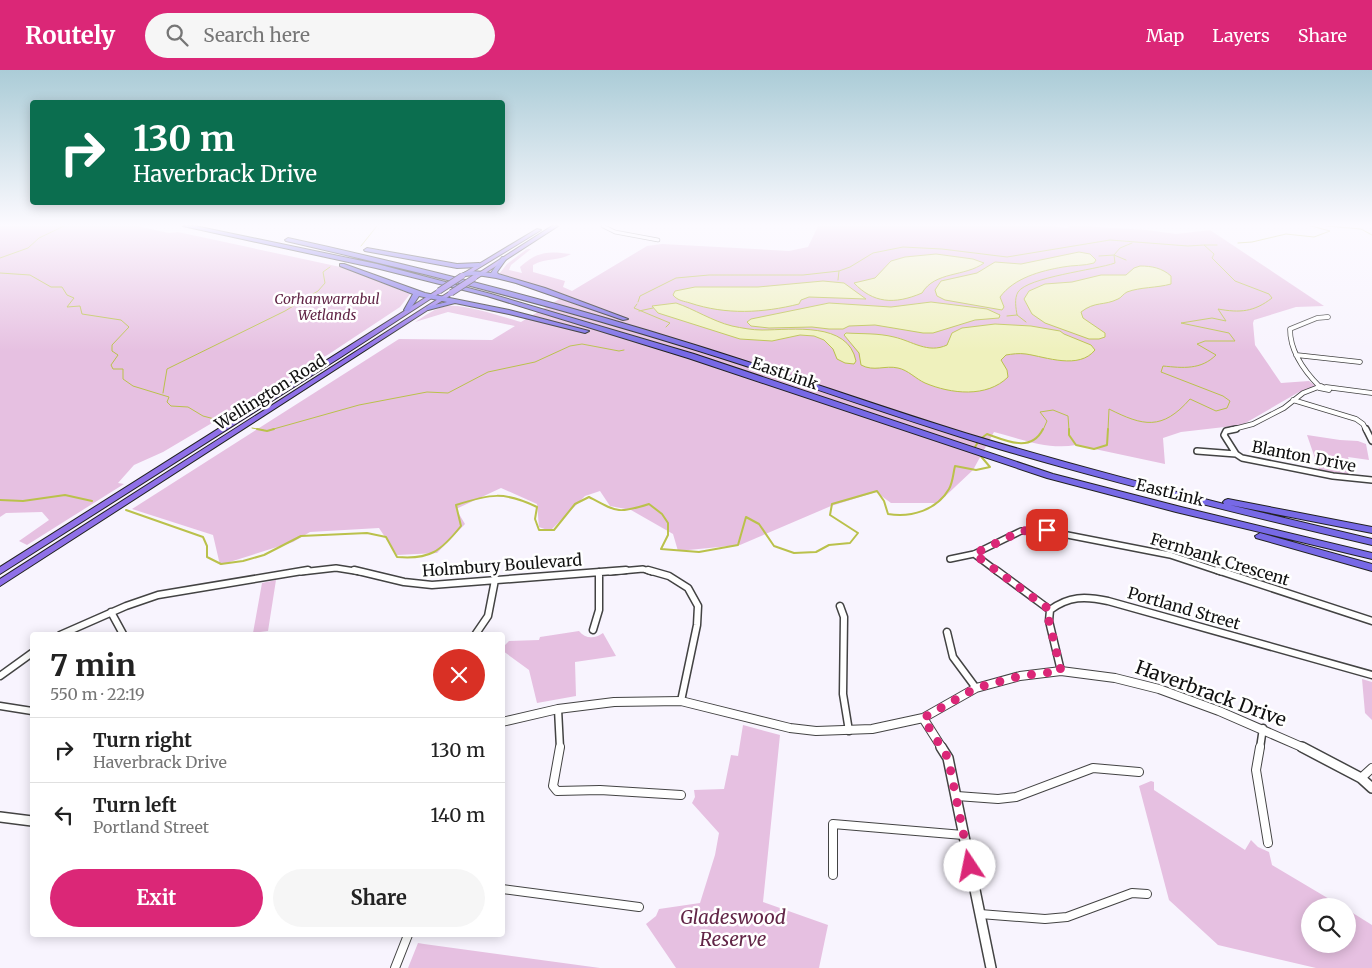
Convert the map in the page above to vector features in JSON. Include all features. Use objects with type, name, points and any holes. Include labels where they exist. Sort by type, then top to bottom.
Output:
[{"type":"highway","points":[[354,268],[417,293],[440,295],[468,304],[691,356]]},
{"type":"highway","name":"EastLink","points":[[384,268],[489,295],[691,356],[1050,476],[1127,497],[1372,556]]},
{"type":"highway","name":"EastLink","points":[[409,268],[464,281],[696,347],[940,428],[1102,476],[1372,542]]},
{"type":"highway","points":[[456,268],[472,274],[495,276],[536,288],[638,324],[696,347]]},
{"type":"highway","name":"Wellington Road","points":[[0,571],[292,387],[407,310],[440,295],[472,274],[477,268]]},
{"type":"highway","name":"Wellington Road","points":[[0,583],[145,488],[428,308],[440,295],[484,268]]},
{"type":"highway","points":[[495,276],[494,272],[497,268]]},
{"type":"highway","points":[[407,310],[417,293]]},
{"type":"highway","points":[[428,308],[444,304],[468,304]]},
{"type":"highway","points":[[292,387],[302,389]]},
{"type":"highway","points":[[1102,476],[1372,530]]},
{"type":"highway","points":[[1127,497],[1372,568]]},
{"type":"street","points":[[1324,388],[1313,380],[1296,355],[1290,329],[1317,318],[1328,317]]},
{"type":"street","points":[[1296,355],[1360,362]]},
{"type":"street","name":"Blanton Drive","points":[[1372,393],[1324,388],[1311,391],[1253,424],[1224,432],[1236,454],[1247,459],[1312,472],[1372,480]]},
{"type":"street","points":[[1293,400],[1356,419],[1363,424],[1372,441]]},
{"type":"street","points":[[1197,451],[1236,454]]},
{"type":"street","name":"Fernbank Crescent","points":[[950,559],[974,554],[1021,531],[1047,530],[1170,556],[1372,621]]},
{"type":"street","points":[[974,554],[1050,610],[1049,621],[1061,671]]},
{"type":"street","name":"Holmbury Boulevard","points":[[67,632],[112,612],[175,591],[330,567],[354,569],[397,581],[424,585],[643,569],[668,576],[688,588],[698,606],[697,625],[681,701]]},
{"type":"street","points":[[593,630],[600,610],[599,572]]},
{"type":"street","points":[[481,632],[490,614],[494,580]]},
{"type":"street","name":"Portland Street","points":[[1050,610],[1060,601],[1072,597],[1089,597],[1372,675]]},
{"type":"street","points":[[840,606],[844,617],[843,694],[849,731]]},
{"type":"street","points":[[112,612],[122,632]]},
{"type":"street","points":[[947,632],[949,648],[955,663],[976,688]]},
{"type":"street","points":[[0,676],[30,654]]},
{"type":"street","name":"Haverbrack Drive","points":[[505,721],[558,708],[614,702],[681,701],[790,728],[816,731],[872,729],[923,718],[976,688],[1020,676],[1061,671],[1115,678],[1159,689],[1263,728],[1361,778],[1372,788]]},
{"type":"street","points":[[0,706],[30,711]]},
{"type":"street","points":[[558,708],[562,732],[559,763],[553,786],[557,792],[600,790],[682,795]]},
{"type":"street","points":[[923,718],[948,758],[991,968]]},
{"type":"street","points":[[1263,728],[1256,770],[1268,843]]},
{"type":"street","points":[[957,796],[998,799],[1016,797],[1093,768],[1140,772]]},
{"type":"street","points":[[1361,778],[1372,768]]},
{"type":"street","points":[[0,817],[30,820]]},
{"type":"street","points":[[833,875],[833,824],[964,835]]},
{"type":"street","points":[[505,889],[639,907]]},
{"type":"street","points":[[980,914],[1045,919],[1067,917],[1132,893],[1147,894]]},
{"type":"street","points":[[395,968],[407,937]]},
{"type":"green space","name":"Corhanwarrabul Wetlands","points":[[0,268],[345,268],[410,294],[400,307],[329,354],[163,452],[134,465],[118,483],[124,484],[27,545],[19,541],[49,520],[42,512],[6,513],[0,517]]},
{"type":"green space","points":[[504,268],[510,268],[509,270],[522,273],[520,268],[533,268],[533,272],[565,281],[563,287],[572,291],[610,268],[1267,268],[1324,306],[1296,307],[1254,320],[1253,323],[1255,345],[1281,383],[1309,381],[1317,387],[1299,392],[1242,425],[1181,432],[1163,438],[1165,464],[1076,445],[1045,445],[994,432],[973,470],[938,503],[891,503],[876,492],[831,506],[740,545],[678,551],[673,534],[631,510],[610,506],[600,491],[585,496],[550,531],[539,527],[537,504],[501,488],[456,509],[465,524],[437,553],[397,555],[379,528],[310,532],[293,542],[220,565],[213,535],[132,509],[399,339],[492,340],[515,326],[448,312],[415,322],[434,310],[447,306],[464,307],[521,322],[566,295],[499,274]]},
{"type":"green space","points":[[1307,435],[1358,441],[1366,444],[1369,460],[1348,457],[1354,475],[1319,470]]},
{"type":"green space","points":[[276,580],[268,631],[253,632],[262,583]]},
{"type":"green space","points":[[579,631],[584,636],[590,637],[603,633],[616,656],[575,662],[576,696],[537,703],[529,670],[505,652],[505,645],[509,641],[539,640],[540,637]]},
{"type":"green space","points":[[1362,679],[1372,682],[1372,720],[1365,713]]},
{"type":"green space","name":"Gladeswood Reserve","points":[[743,725],[780,735],[763,902],[828,925],[819,968],[676,968],[646,924],[656,916],[659,909],[700,903],[715,855],[719,833],[692,803],[695,797],[694,790],[724,789],[731,755],[738,756]]},
{"type":"green space","points":[[1151,781],[1154,782],[1154,790],[1245,850],[1251,840],[1258,847],[1269,852],[1272,865],[1328,898],[1301,898],[1301,953],[1356,953],[1356,915],[1372,925],[1372,968],[1316,968],[1218,945],[1169,900],[1139,786]]},
{"type":"green space","points":[[418,943],[424,944],[600,968],[408,968]]},
{"type":"shaded area","points":[[884,268],[974,268],[934,281],[922,293],[912,297],[893,300],[885,300],[869,295],[854,283],[875,278]]},
{"type":"shaded area","points":[[985,268],[1059,268],[1028,276],[1006,290],[1000,297],[1004,307],[1002,310],[945,300],[937,296],[935,290],[941,281],[977,273]]},
{"type":"shaded area","points":[[1134,268],[1160,269],[1171,276],[1171,284],[1132,290],[1118,299],[1091,306],[1081,312],[1083,318],[1105,333],[1105,337],[1099,339],[1089,339],[1045,323],[1032,314],[1024,299],[1029,291],[1045,284],[1072,282],[1101,275],[1126,275]]},
{"type":"shaded area","points":[[823,281],[844,283],[866,299],[809,297],[801,300],[799,304],[785,307],[758,311],[731,311],[681,301],[673,295],[675,291],[695,287],[758,287]]},
{"type":"shaded area","points":[[931,302],[987,309],[1000,315],[999,318],[975,320],[933,333],[875,325],[849,326],[843,329],[812,327],[769,328],[751,326],[747,322],[751,319],[829,303],[891,307]]},
{"type":"shaded area","points":[[676,303],[736,327],[758,330],[817,330],[831,334],[842,339],[851,348],[856,361],[854,364],[845,363],[837,359],[833,349],[824,340],[814,336],[800,335],[772,341],[740,339],[658,313],[652,306]]},
{"type":"shaded area","points":[[995,324],[1031,326],[1060,331],[1091,345],[1095,350],[1088,356],[1071,361],[1023,354],[1006,355],[1001,360],[1007,370],[1008,377],[990,388],[968,392],[935,387],[898,368],[870,368],[861,365],[859,353],[844,335],[846,333],[882,335],[933,348],[947,345],[952,333],[962,328]]},
{"type":"waterway","points":[[163,393],[167,369],[285,311],[318,291],[325,283],[323,272],[329,268]]},
{"type":"waterway","points":[[839,271],[848,268]]},
{"type":"waterway","points":[[1017,315],[1016,298],[1018,292],[1024,287],[1048,278],[1097,268]]},
{"type":"waterway","points":[[1108,430],[1109,409],[1132,419],[1152,422],[1161,421],[1170,416],[1190,399],[1216,411],[1227,408],[1230,401],[1223,396],[1161,372],[1163,366],[1198,366],[1216,355],[1197,344],[1205,341],[1235,341],[1229,333],[1181,323],[1212,318],[1226,321],[1218,309],[1233,311],[1253,309],[1272,298],[1269,294],[1235,281],[1222,268]]},
{"type":"waterway","points":[[638,302],[640,296],[676,278],[709,275],[803,275],[839,271]]},
{"type":"waterway","points":[[838,280],[839,271]]},
{"type":"waterway","points":[[0,273],[30,275],[51,287],[62,287],[67,295],[74,298],[67,307],[80,306],[82,314],[121,320],[129,327],[112,345],[112,351],[118,355],[111,365],[113,369],[123,369],[123,379],[133,386],[169,397],[167,402],[171,406],[188,407],[203,416],[222,421]]},
{"type":"waterway","points":[[637,304],[634,308],[640,311]]},
{"type":"waterway","points":[[640,311],[653,308]]},
{"type":"waterway","points":[[640,311],[670,323],[666,327]]},
{"type":"waterway","points":[[1007,316],[1017,315]]},
{"type":"waterway","points":[[1017,315],[1026,322]]},
{"type":"waterway","points":[[270,430],[359,405],[427,392],[448,393],[488,372],[535,362],[570,346],[582,344],[619,351],[624,350]]},
{"type":"waterway","points":[[1043,430],[1047,421],[1040,412],[1053,410],[1068,416],[1069,430]]},
{"type":"waterway","points":[[252,428],[263,430]]},
{"type":"waterway","points":[[257,429],[267,431],[274,429]]},
{"type":"waterway","points":[[974,449],[979,440],[987,434],[1010,442],[1025,443],[1032,441],[1043,429]]},
{"type":"waterway","points":[[1069,430],[1069,435],[1076,445],[1094,449],[1107,445],[1108,429]]},
{"type":"waterway","points":[[126,510],[203,537],[207,546],[207,557],[221,564],[243,561],[264,555],[301,536],[367,533],[386,537],[397,557],[418,557],[441,548],[461,526],[456,505],[478,498],[497,496],[515,498],[537,507],[535,519],[539,530],[554,530],[575,504],[589,497],[618,510],[649,504],[662,514],[668,523],[668,535],[661,549],[699,552],[738,545],[746,517],[759,524],[774,546],[794,553],[816,552],[829,545],[850,543],[858,533],[830,515],[832,504],[877,491],[884,501],[888,514],[906,515],[923,511],[938,502],[949,489],[955,466],[976,470],[990,467],[979,454]]},
{"type":"waterway","points":[[0,500],[23,501],[65,495],[92,501]]},
{"type":"route","points":[[970,866],[948,758],[923,718],[976,688],[1020,676],[1061,671],[1049,621],[1050,610],[974,554],[986,546],[1021,531],[1047,530]]}]
